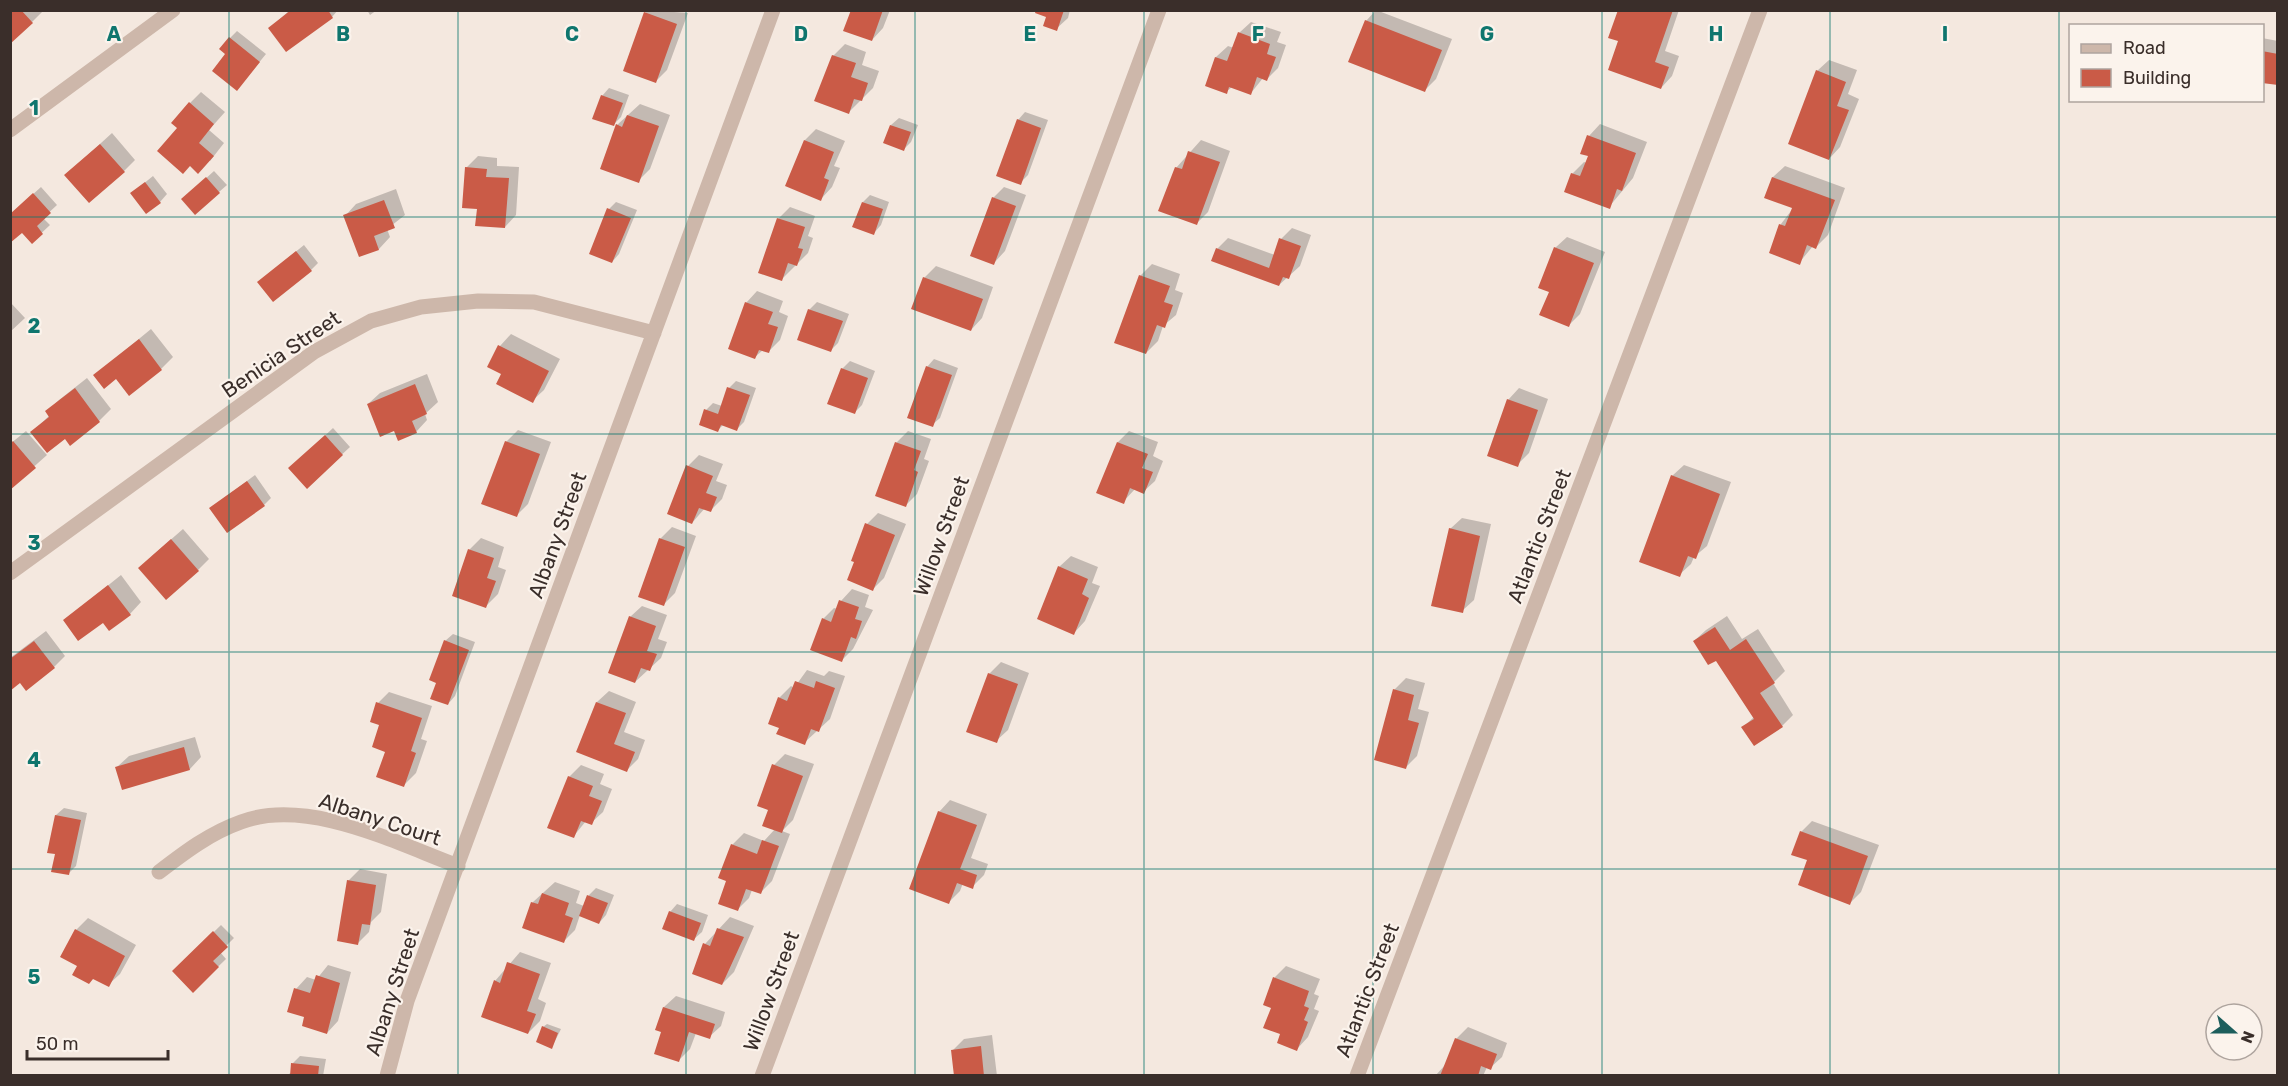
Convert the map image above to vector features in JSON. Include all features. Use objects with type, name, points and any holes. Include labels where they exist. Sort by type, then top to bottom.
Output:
[{"type":"street","points":[[10,130],[173,10]]},
{"type":"street","name":"Albany Street","points":[[387,1076],[407,1001],[773,10]]},
{"type":"street","name":"Willow Street","points":[[762,1076],[1159,10]]},
{"type":"street","name":"Atlantic Street","points":[[1357,1076],[1760,10]]},
{"type":"street","name":"Benicia Street","points":[[10,573],[314,352],[371,321],[432,306],[478,301],[534,302],[654,333]]},
{"type":"street","name":"Albany Court","points":[[159,872],[201,840],[243,821],[282,815],[321,818],[458,866]]},
{"type":"building","points":[[10,10],[21,10],[33,23],[10,44]]},
{"type":"building","points":[[291,10],[328,10],[333,18],[286,52],[268,28]]},
{"type":"building","points":[[851,10],[883,10],[872,41],[843,31]]},
{"type":"building","points":[[1036,10],[1064,10],[1057,31],[1043,26],[1046,17],[1035,13]]},
{"type":"building","points":[[1618,10],[1673,10],[1655,62],[1669,67],[1661,89],[1608,70],[1618,41],[1608,38]]},
{"type":"building","points":[[644,12],[677,24],[656,83],[623,71]]},
{"type":"building","points":[[1365,20],[1442,50],[1425,92],[1348,62]]},
{"type":"building","points":[[1238,32],[1270,44],[1267,54],[1276,57],[1267,81],[1257,77],[1251,95],[1229,87],[1227,94],[1205,86],[1215,57],[1227,61]]},
{"type":"building","points":[[229,37],[260,62],[237,91],[212,71],[225,54],[219,49]]},
{"type":"building","points":[[2264,51],[2278,54],[2278,85],[2264,83]]},
{"type":"building","points":[[832,55],[856,63],[851,77],[868,83],[862,101],[854,99],[849,114],[814,101]]},
{"type":"building","points":[[1816,70],[1846,82],[1837,106],[1849,110],[1829,160],[1788,144]]},
{"type":"building","points":[[601,95],[623,103],[614,126],[592,119]]},
{"type":"building","points":[[189,102],[214,124],[199,143],[214,156],[198,174],[190,166],[183,174],[157,151],[177,128],[171,123]]},
{"type":"building","points":[[627,115],[659,126],[639,183],[600,169],[616,124],[622,127]]},
{"type":"building","points":[[1017,119],[1041,128],[1021,185],[996,176]]},
{"type":"building","points":[[890,125],[911,132],[904,151],[883,143]]},
{"type":"building","points":[[1587,135],[1636,153],[1622,191],[1617,189],[1610,209],[1564,192],[1571,173],[1580,176],[1588,156],[1580,154]]},
{"type":"building","points":[[804,140],[834,152],[824,178],[829,180],[821,201],[785,186]]},
{"type":"building","points":[[100,144],[125,172],[89,203],[64,175]]},
{"type":"building","points":[[1188,151],[1220,162],[1197,225],[1158,211],[1175,167],[1182,169]]},
{"type":"building","points":[[465,167],[487,169],[486,177],[509,178],[505,228],[475,226],[477,209],[462,208]]},
{"type":"building","points":[[206,177],[220,193],[195,215],[181,199]]},
{"type":"building","points":[[1772,177],[1835,200],[1816,249],[1807,245],[1800,265],[1769,253],[1779,224],[1785,226],[1792,208],[1764,198]]},
{"type":"building","points":[[145,182],[161,203],[146,214],[130,193]]},
{"type":"building","points":[[33,193],[51,213],[37,226],[43,234],[32,244],[22,233],[10,243],[10,214]]},
{"type":"building","points":[[992,197],[1016,206],[994,265],[970,256]]},
{"type":"building","points":[[384,200],[395,228],[374,236],[379,250],[359,257],[343,215]]},
{"type":"building","points":[[862,202],[883,209],[874,235],[852,227]]},
{"type":"building","points":[[607,208],[631,218],[612,263],[589,254]]},
{"type":"building","points":[[777,218],[805,227],[798,248],[803,249],[797,266],[788,263],[782,281],[758,273]]},
{"type":"building","points":[[1279,238],[1301,246],[1289,279],[1283,277],[1279,286],[1211,261],[1216,248],[1269,268]]},
{"type":"building","points":[[1554,247],[1594,263],[1569,327],[1539,315],[1549,292],[1538,288]]},
{"type":"building","points":[[296,251],[312,271],[273,302],[257,282]]},
{"type":"building","points":[[1139,275],[1170,286],[1164,302],[1173,305],[1165,328],[1157,325],[1146,354],[1114,343]]},
{"type":"building","points":[[923,277],[983,299],[971,331],[911,309]]},
{"type":"building","points":[[745,302],[773,312],[768,324],[778,327],[769,353],[759,350],[755,359],[728,349]]},
{"type":"building","points":[[808,309],[843,321],[831,352],[797,340]]},
{"type":"building","points":[[139,339],[162,370],[129,396],[116,379],[104,389],[93,375]]},
{"type":"building","points":[[498,345],[549,371],[533,403],[496,384],[501,374],[487,367]]},
{"type":"building","points":[[926,366],[952,375],[933,427],[907,418]]},
{"type":"building","points":[[841,368],[868,378],[855,414],[827,404]]},
{"type":"building","points":[[415,384],[427,414],[412,421],[417,433],[398,441],[394,431],[380,437],[367,404]]},
{"type":"building","points":[[727,387],[750,395],[737,431],[721,425],[718,432],[699,425],[704,409],[718,414]]},
{"type":"building","points":[[75,388],[100,422],[70,446],[65,439],[47,453],[30,432],[49,417],[45,411]]},
{"type":"building","points":[[1507,399],[1538,410],[1518,467],[1487,456]]},
{"type":"building","points":[[325,435],[343,455],[307,489],[288,468]]},
{"type":"building","points":[[13,441],[36,468],[10,490],[10,444]]},
{"type":"building","points":[[505,441],[540,454],[517,517],[481,504]]},
{"type":"building","points":[[895,442],[921,451],[914,470],[918,472],[906,507],[875,496]]},
{"type":"building","points":[[1117,442],[1148,454],[1142,468],[1153,472],[1144,494],[1130,488],[1124,504],[1096,493]]},
{"type":"building","points":[[686,465],[713,476],[706,493],[717,497],[711,512],[699,508],[692,524],[667,514]]},
{"type":"building","points":[[1671,475],[1720,494],[1696,559],[1688,556],[1680,577],[1639,562]]},
{"type":"building","points":[[247,481],[265,506],[227,533],[209,508]]},
{"type":"building","points":[[865,523],[895,535],[873,591],[847,580],[854,562],[851,561]]},
{"type":"building","points":[[1449,528],[1480,536],[1463,613],[1431,606]]},
{"type":"building","points":[[659,538],[685,547],[664,606],[638,597]]},
{"type":"building","points":[[171,539],[199,571],[166,600],[138,568]]},
{"type":"building","points":[[468,549],[494,558],[487,578],[496,581],[486,608],[452,596]]},
{"type":"building","points":[[1058,566],[1088,579],[1082,594],[1089,598],[1074,635],[1037,619]]},
{"type":"building","points":[[108,585],[131,615],[109,631],[103,623],[78,641],[63,620]]},
{"type":"building","points":[[839,600],[859,607],[855,619],[862,621],[856,639],[851,637],[842,662],[810,650],[822,618],[831,622]]},
{"type":"building","points":[[629,616],[656,626],[647,651],[657,654],[650,671],[641,668],[635,683],[608,673]]},
{"type":"building","points":[[1715,627],[1730,650],[1746,639],[1775,683],[1760,693],[1783,727],[1754,746],[1741,727],[1754,719],[1716,661],[1708,665],[1693,641]]},
{"type":"building","points":[[444,640],[469,650],[448,705],[430,699],[436,683],[429,680]]},
{"type":"building","points":[[34,641],[55,668],[26,691],[20,683],[10,691],[10,659]]},
{"type":"building","points":[[988,673],[1018,684],[997,743],[966,732]]},
{"type":"building","points":[[795,681],[814,688],[816,681],[835,688],[819,732],[811,729],[805,745],[776,734],[779,728],[768,724],[778,697],[787,701]]},
{"type":"building","points":[[1393,689],[1414,695],[1408,720],[1419,723],[1406,769],[1374,760]]},
{"type":"building","points":[[376,702],[422,718],[411,751],[416,753],[404,787],[376,777],[385,752],[372,747],[379,725],[370,722]]},
{"type":"building","points":[[596,702],[626,713],[614,744],[635,752],[627,772],[576,752]]},
{"type":"building","points":[[184,747],[190,770],[122,790],[115,767]]},
{"type":"building","points":[[772,764],[803,776],[782,833],[762,826],[768,810],[757,806]]},
{"type":"building","points":[[568,776],[593,786],[589,796],[602,801],[592,825],[581,821],[574,838],[547,828]]},
{"type":"building","points":[[938,811],[977,825],[960,869],[977,875],[973,889],[957,883],[949,904],[909,889]]},
{"type":"building","points":[[55,815],[81,820],[69,875],[51,872],[55,854],[47,853]]},
{"type":"building","points":[[1800,831],[1868,856],[1850,905],[1798,885],[1807,860],[1791,855]]},
{"type":"building","points":[[762,840],[779,846],[761,894],[746,889],[738,911],[718,904],[726,881],[718,878],[731,844],[757,854]]},
{"type":"building","points":[[347,880],[376,885],[370,925],[362,924],[358,945],[337,941]]},
{"type":"building","points":[[542,893],[569,903],[565,915],[573,918],[564,943],[522,928],[531,902],[538,904]]},
{"type":"building","points":[[587,895],[608,903],[599,924],[579,916]]},
{"type":"building","points":[[669,911],[701,923],[694,941],[662,929]]},
{"type":"building","points":[[717,928],[744,937],[722,985],[692,974],[703,943],[710,946]]},
{"type":"building","points":[[75,929],[125,956],[109,987],[93,979],[89,984],[72,975],[77,966],[60,957]]},
{"type":"building","points":[[213,931],[228,947],[213,961],[219,967],[193,993],[172,971]]},
{"type":"building","points":[[507,962],[540,974],[527,1011],[536,1014],[528,1034],[481,1017],[494,980],[500,983]]},
{"type":"building","points":[[316,975],[340,983],[327,1034],[302,1026],[304,1017],[287,1012],[294,988],[310,993]]},
{"type":"building","points":[[1273,977],[1309,991],[1304,1006],[1309,1008],[1304,1020],[1308,1022],[1297,1051],[1277,1043],[1280,1034],[1263,1028],[1271,1008],[1263,1005]]},
{"type":"building","points":[[663,1007],[715,1024],[710,1039],[689,1032],[679,1062],[654,1054],[661,1032],[655,1030]]},
{"type":"building","points":[[542,1026],[558,1033],[552,1049],[536,1042]]},
{"type":"building","points":[[1455,1038],[1497,1054],[1491,1070],[1481,1066],[1478,1076],[1440,1076]]},
{"type":"building","points":[[981,1046],[984,1076],[954,1076],[951,1050]]},
{"type":"building","points":[[291,1063],[319,1066],[318,1076],[290,1076]]}]
